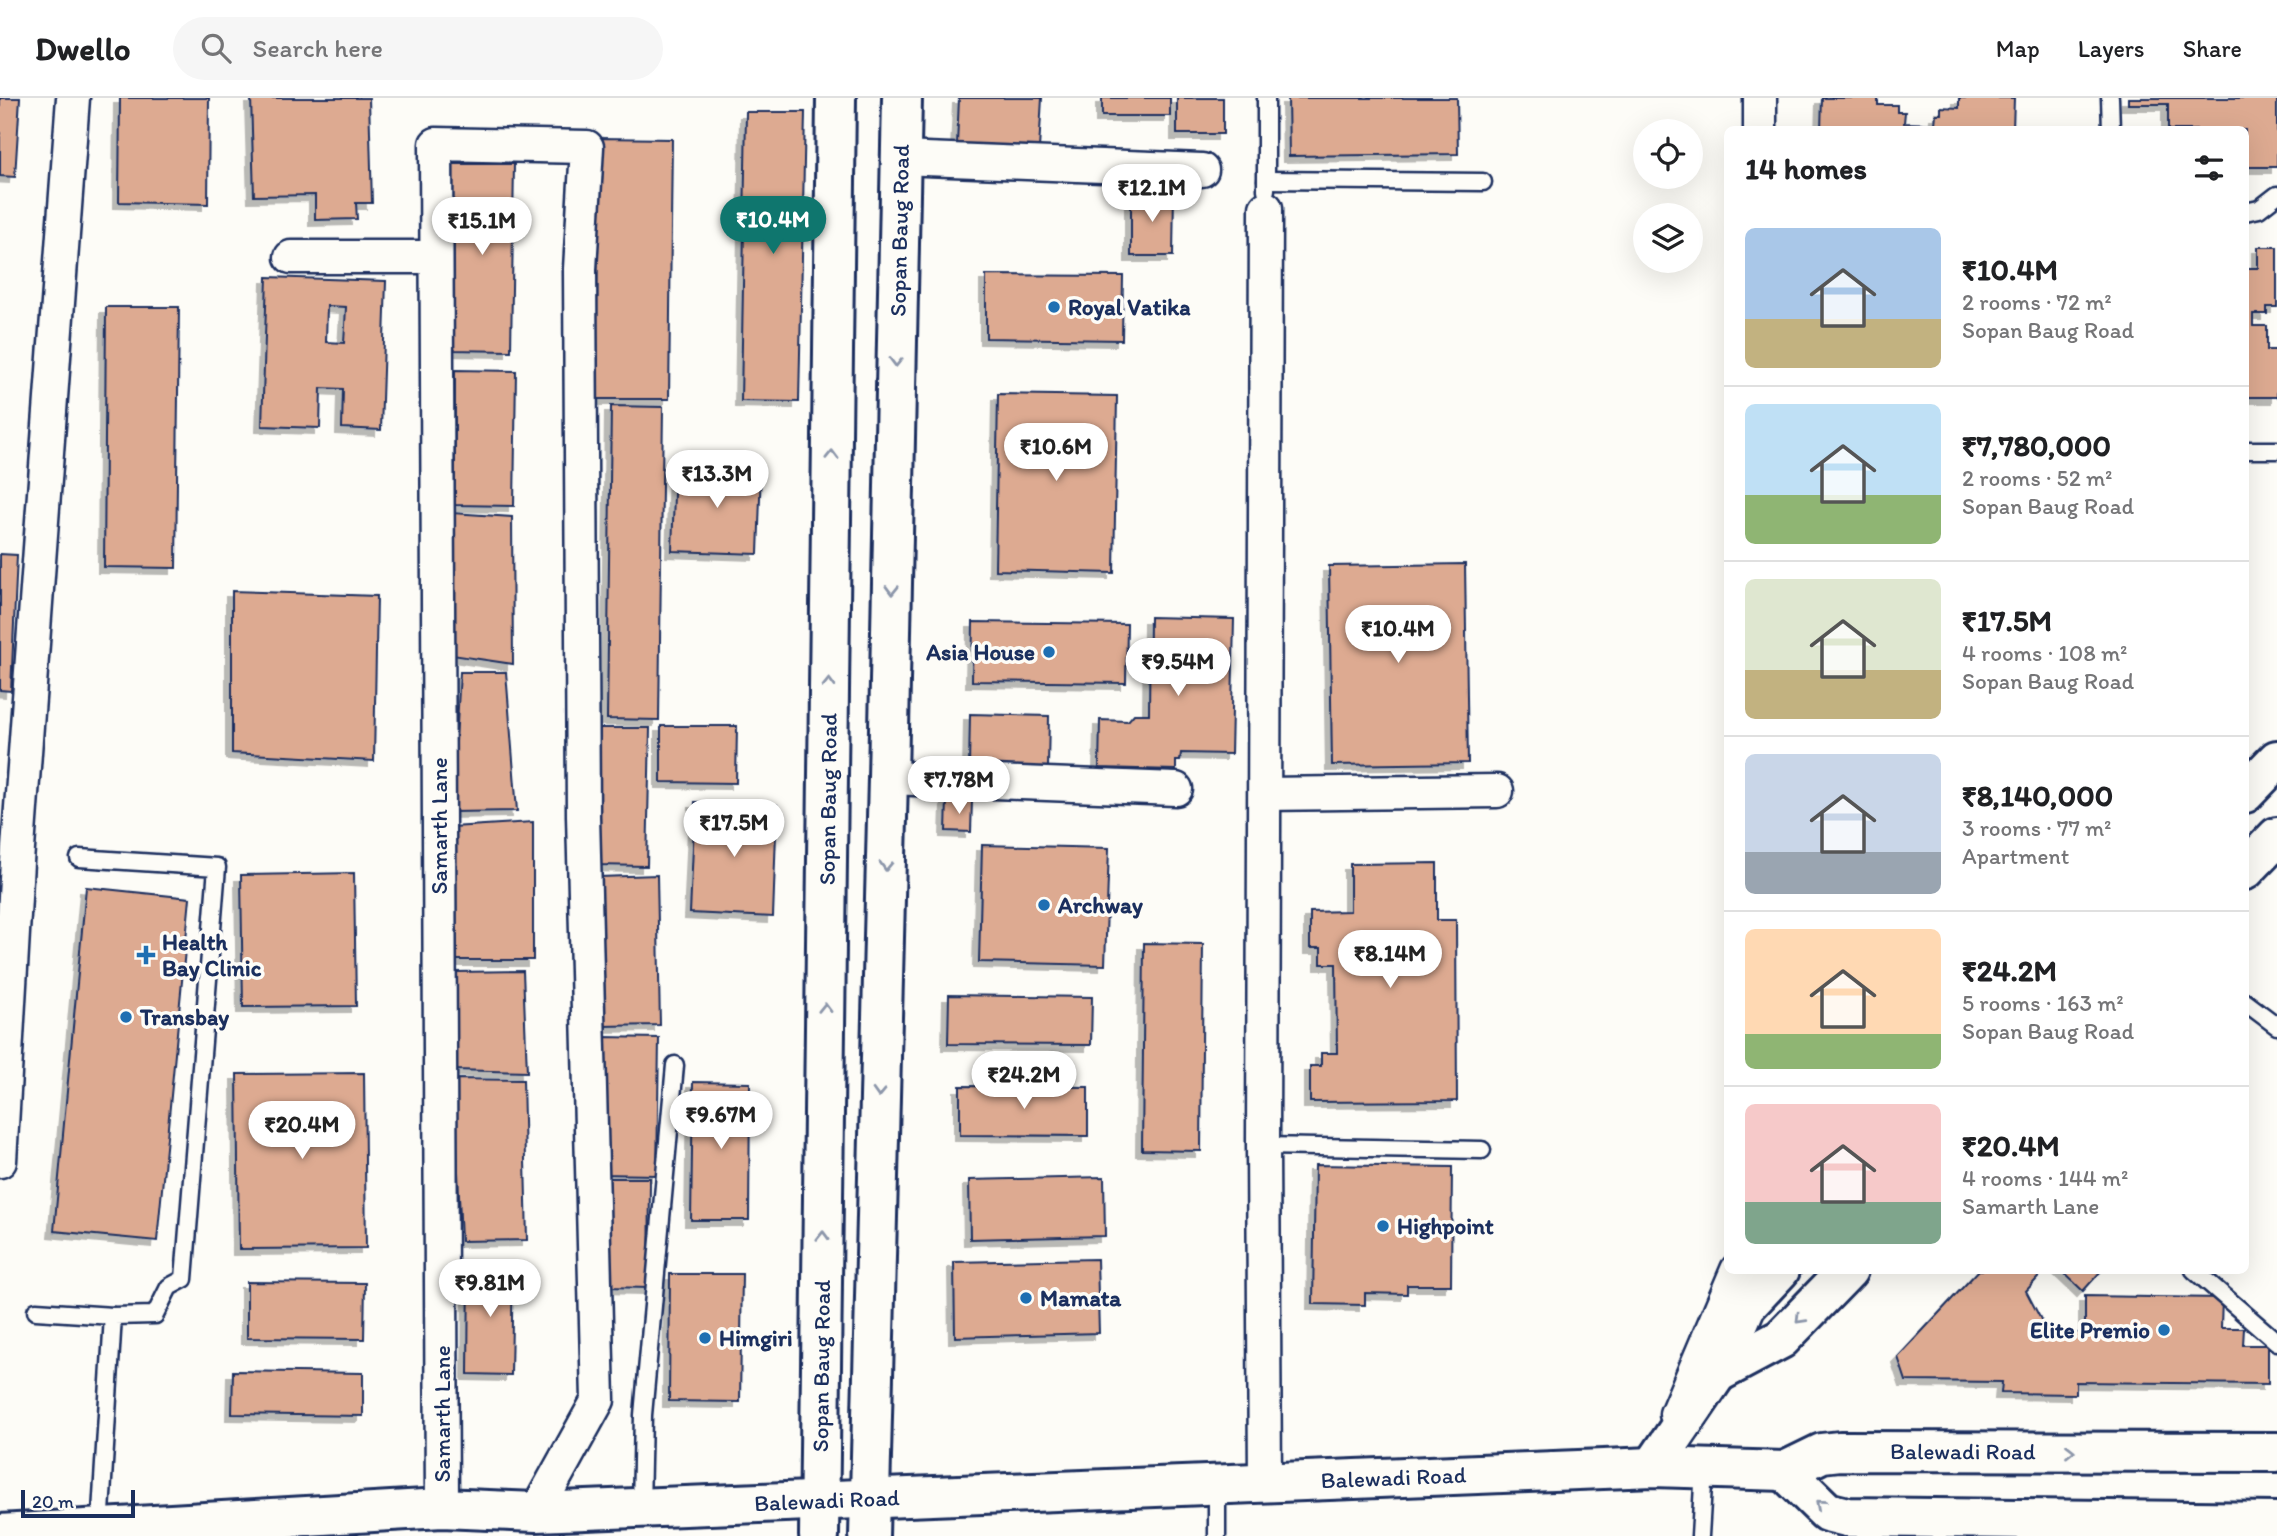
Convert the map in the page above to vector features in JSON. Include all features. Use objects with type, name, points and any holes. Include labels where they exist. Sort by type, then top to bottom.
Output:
[{"type":"street","points":[[0,1161],[17,862],[73,98]]},
{"type":"street","name":"Sopan Baug Road","points":[[820,1518],[836,98]]},
{"type":"street","name":"Sopan Baug Road","points":[[869,1536],[902,98]]},
{"type":"street","points":[[1760,98],[1760,126]]},
{"type":"street","name":"Samarth Lane","points":[[442,1508],[436,144],[587,147],[580,269],[583,816],[598,1400],[536,1511]]},
{"type":"street","points":[[900,158],[1202,170]]},
{"type":"street","points":[[1265,1482],[1263,1146],[1266,194]]},
{"type":"street","points":[[291,257],[436,257]]},
{"type":"street","points":[[2249,789],[2277,760]]},
{"type":"street","points":[[888,778],[1176,789]]},
{"type":"street","points":[[1265,794],[1497,791]]},
{"type":"street","points":[[2249,866],[2277,837]]},
{"type":"street","points":[[1653,1466],[1735,1274]]},
{"type":"street","points":[[1653,1466],[1717,1373],[1746,1306],[1776,1274]]},
{"type":"street","points":[[1717,1373],[1781,1339],[1844,1274]]},
{"type":"street","name":"Balewadi Road","points":[[0,1534],[442,1508],[536,1511],[641,1508],[820,1518],[868,1498],[1653,1466],[1785,1471],[1822,1453],[1840,1451],[2277,1452]]},
{"type":"street","points":[[1785,1471],[1827,1511],[1847,1517],[2277,1522]]},
{"type":"lane","points":[[1266,98],[1266,194],[1483,182]]},
{"type":"lane","points":[[2110,98],[2111,126]]},
{"type":"lane","points":[[2249,211],[2259,209],[2277,195]]},
{"type":"lane","points":[[2249,450],[2277,450]]},
{"type":"lane","points":[[36,1311],[113,1316],[155,1315],[169,1287],[184,1279],[217,867],[79,858]]},
{"type":"lane","points":[[2249,1005],[2277,1026]]},
{"type":"lane","points":[[641,1508],[643,1415],[675,1065]]},
{"type":"lane","points":[[1263,1146],[1482,1150]]},
{"type":"lane","points":[[2199,1274],[2277,1342]]},
{"type":"lane","points":[[100,1529],[113,1316]]},
{"type":"lane","points":[[1700,1536],[1704,1468]]},
{"type":"lane","points":[[1217,1484],[1217,1536]]},
{"type":"building","points":[[0,98],[20,98],[15,177],[0,176]]},
{"type":"building","points":[[120,98],[209,98],[208,204],[119,202]]},
{"type":"building","points":[[251,98],[369,98],[372,203],[356,203],[357,219],[315,220],[315,195],[254,196]]},
{"type":"building","points":[[959,98],[1042,98],[1039,149],[957,145]]},
{"type":"building","points":[[1102,98],[1170,98],[1170,116],[1102,116]]},
{"type":"building","points":[[1177,98],[1223,98],[1223,134],[1177,134]]},
{"type":"building","points":[[1288,98],[1457,98],[1458,154],[1289,156]]},
{"type":"building","points":[[1822,98],[1878,98],[1878,105],[1897,105],[1897,112],[1905,112],[1904,123],[1935,124],[1936,114],[1941,114],[1941,107],[1959,108],[1959,98],[2014,98],[2013,126],[1821,126]]},
{"type":"building","points":[[2128,98],[2277,98],[2277,167],[2249,167],[2249,126],[2168,126],[2168,104],[2128,104]]},
{"type":"building","points":[[746,112],[805,112],[799,402],[741,401]]},
{"type":"building","points":[[599,138],[672,139],[669,399],[596,399]]},
{"type":"building","points":[[453,164],[514,164],[511,351],[450,350]]},
{"type":"building","points":[[1131,191],[1174,192],[1173,256],[1131,256]]},
{"type":"building","points":[[2258,247],[2277,247],[2277,307],[2267,307],[2267,314],[2253,314],[2253,326],[2267,326],[2267,350],[2277,350],[2277,397],[2249,397],[2249,268],[2258,268]]},
{"type":"building","name":"Royal Vatika","points":[[986,275],[1123,276],[1122,340],[986,338]]},
{"type":"building","points":[[267,277],[386,281],[381,430],[342,428],[343,389],[321,388],[320,428],[262,426]],"holes":[[[327,306],[346,307],[344,343],[326,342]]]},
{"type":"building","points":[[106,307],[179,307],[176,568],[104,567]]},
{"type":"building","points":[[455,370],[516,371],[514,506],[455,505]]},
{"type":"building","points":[[998,394],[1117,396],[1114,573],[995,570]]},
{"type":"building","points":[[611,406],[663,407],[659,720],[607,719]]},
{"type":"building","points":[[675,466],[761,469],[758,554],[672,551]]},
{"type":"building","points":[[452,513],[512,517],[513,664],[452,655]]},
{"type":"building","points":[[0,554],[17,555],[11,691],[0,690]]},
{"type":"building","points":[[1465,564],[1468,763],[1332,765],[1329,566]]},
{"type":"building","points":[[232,591],[377,596],[374,761],[232,753]]},
{"type":"building","points":[[1150,617],[1234,619],[1231,754],[1181,753],[1180,761],[1176,761],[1176,770],[1099,768],[1100,720],[1128,721],[1134,714],[1149,714]]},
{"type":"building","name":"Asia House","points":[[973,622],[1127,624],[1126,683],[972,681]]},
{"type":"building","points":[[460,672],[506,672],[517,811],[452,812]]},
{"type":"building","points":[[970,714],[1049,716],[1048,768],[969,767]]},
{"type":"building","points":[[661,726],[737,726],[736,783],[661,782]]},
{"type":"building","points":[[597,728],[650,728],[647,866],[595,865]]},
{"type":"building","points":[[947,799],[972,800],[971,832],[946,831]]},
{"type":"building","points":[[695,802],[777,805],[773,917],[690,913]]},
{"type":"building","points":[[533,822],[533,960],[448,960],[452,827]]},
{"type":"building","name":"Archway","points":[[982,845],[1109,848],[1105,965],[979,962]]},
{"type":"building","points":[[1437,863],[1437,920],[1456,920],[1457,1101],[1310,1102],[1310,1066],[1321,1066],[1321,1053],[1337,1053],[1336,964],[1321,964],[1321,948],[1310,948],[1310,912],[1350,911],[1350,864]]},
{"type":"building","points":[[354,873],[356,1006],[243,1007],[241,875]]},
{"type":"building","points":[[657,875],[660,1025],[601,1026],[599,877]]},
{"type":"building","name":"Transbay","points":[[86,887],[190,898],[157,1241],[54,1231]]},
{"type":"building","points":[[1144,943],[1203,944],[1201,1151],[1142,1150]]},
{"type":"building","points":[[523,971],[527,1072],[455,1070],[455,972]]},
{"type":"building","points":[[949,995],[1092,997],[1091,1045],[948,1044]]},
{"type":"building","points":[[602,1037],[659,1038],[657,1175],[600,1174]]},
{"type":"building","points":[[364,1073],[366,1248],[239,1249],[237,1074]]},
{"type":"building","points":[[454,1079],[523,1080],[527,1240],[461,1241]]},
{"type":"building","points":[[693,1082],[750,1083],[749,1220],[691,1220]]},
{"type":"building","points":[[960,1086],[1088,1087],[1088,1136],[960,1135]]},
{"type":"building","name":"Highpoint","points":[[1315,1165],[1452,1167],[1451,1285],[1407,1285],[1407,1294],[1365,1293],[1365,1305],[1313,1304]]},
{"type":"building","points":[[1104,1177],[1105,1236],[970,1239],[969,1180]]},
{"type":"building","points":[[606,1178],[650,1178],[649,1288],[606,1287]]},
{"type":"building","name":"Mamata","points":[[1097,1259],[1099,1333],[955,1337],[954,1262]]},
{"type":"building","points":[[469,1264],[513,1265],[511,1375],[468,1374]]},
{"type":"building","name":"Himgiri","points":[[670,1274],[742,1274],[740,1402],[669,1401]]},
{"type":"building","name":"Elite Premio","points":[[1975,1274],[2041,1274],[2026,1291],[2048,1333],[2085,1333],[2085,1296],[2222,1298],[2221,1328],[2244,1328],[2243,1345],[2268,1345],[2268,1384],[2076,1382],[2076,1394],[2001,1393],[2002,1382],[1906,1381],[1898,1357]]},
{"type":"building","name":"Elite Premio","points":[[2065,1274],[2098,1274],[2083,1291]]},
{"type":"building","points":[[247,1282],[365,1283],[364,1339],[247,1338]]},
{"type":"building","points":[[233,1371],[363,1373],[363,1416],[232,1414]]},
{"type":"place","name":"Royal Vatika","points":[[1054,307]]},
{"type":"place","name":"Asia House","points":[[1049,652]]},
{"type":"place","name":"Archway","points":[[1044,905]]},
{"type":"place","name":"Health Bay Clinic","points":[[146,955]]},
{"type":"place","name":"Transbay","points":[[126,1017]]},
{"type":"place","name":"Highpoint","points":[[1383,1226]]},
{"type":"place","name":"Mamata","points":[[1026,1298]]},
{"type":"place","name":"Elite Premio","points":[[2164,1330]]},
{"type":"place","name":"Himgiri","points":[[705,1338]]}]
